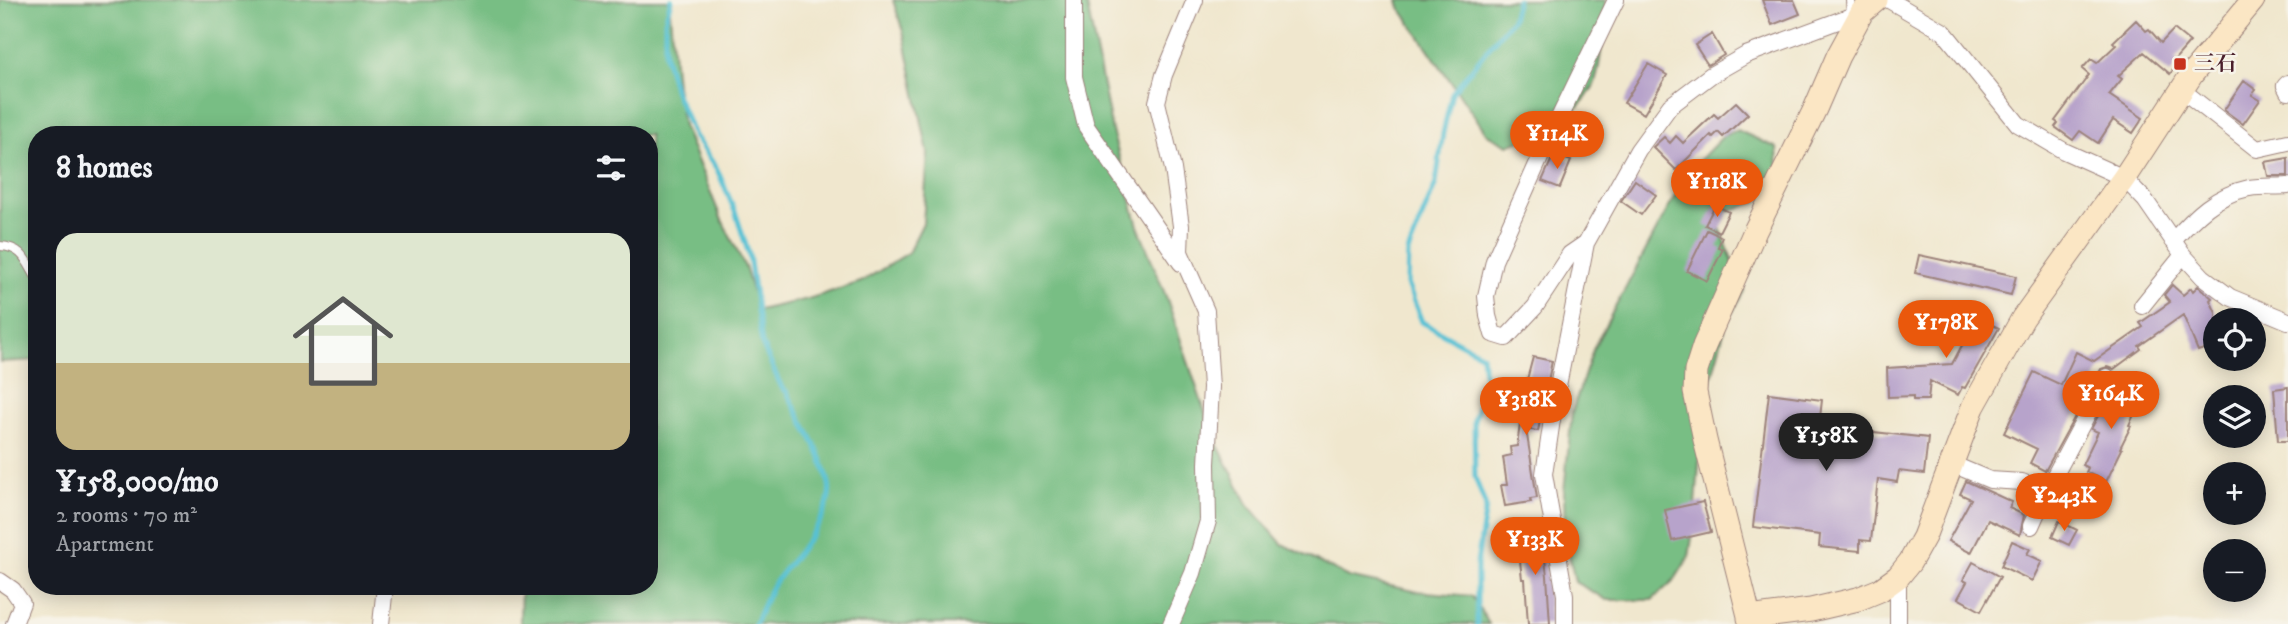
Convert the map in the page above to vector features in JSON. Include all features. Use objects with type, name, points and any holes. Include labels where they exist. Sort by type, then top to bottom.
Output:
[{"type":"street","points":[[1074,0],[1074,77],[1086,126],[1191,277]]},
{"type":"street","points":[[1171,624],[1193,573],[1208,521],[1207,464],[1211,387],[1206,311],[1180,252],[1181,226],[1157,102],[1164,75],[1195,0]]},
{"type":"street","points":[[1586,243],[1570,254],[1535,307],[1506,338],[1493,334],[1486,296],[1494,261],[1543,151],[1616,0]]},
{"type":"street","points":[[1889,0],[1944,32],[2018,124],[2064,151],[2124,178],[2203,277],[2230,297],[2288,321]]},
{"type":"street","points":[[1860,7],[1815,109],[1755,231],[1704,346],[1696,371],[1695,392],[1702,428],[1750,621],[1858,599],[1880,590],[1898,577],[1924,537],[1973,407],[2023,318],[2124,178],[2192,74],[2253,0]]},
{"type":"street","points":[[1564,624],[1565,595],[1544,474],[1554,406],[1586,243],[1638,150],[1670,106],[1711,75],[1746,55],[1860,7]]},
{"type":"street","points":[[2288,83],[2285,86],[2288,92]]},
{"type":"street","points":[[2182,90],[2257,149],[2288,142]]},
{"type":"street","points":[[2173,241],[2201,211],[2225,195],[2252,187],[2288,186]]},
{"type":"street","points":[[2143,306],[2183,255]]},
{"type":"street","points":[[2031,526],[2107,377]]},
{"type":"street","points":[[1952,464],[1990,480],[2022,482],[2046,492]]},
{"type":"street","points":[[1898,577],[1898,624]]},
{"type":"street","points":[[0,582],[13,590],[22,603],[14,624]]},
{"type":"street","points":[[381,624],[384,595]]},
{"type":"lane","points":[[0,246],[12,246],[28,263]]},
{"type":"green space","points":[[0,0],[669,0],[676,86],[683,126],[721,218],[745,267],[758,310],[808,299],[861,282],[908,253],[923,223],[928,153],[904,35],[893,0],[1086,0],[1112,131],[1138,226],[1167,299],[1213,436],[1248,504],[1282,544],[1348,577],[1414,591],[1472,596],[1489,624],[520,624],[521,595],[658,595],[658,126],[28,126],[28,360],[0,362]]},
{"type":"green space","points":[[1398,0],[1606,0],[1596,80],[1586,98],[1567,116],[1545,130],[1508,145],[1487,134],[1400,8]]},
{"type":"green space","points":[[1737,130],[1777,148],[1778,168],[1757,202],[1715,215],[1744,291],[1726,323],[1708,392],[1689,557],[1675,579],[1652,600],[1607,600],[1575,582],[1565,535],[1564,491],[1572,412],[1594,347],[1687,173],[1723,136]]},
{"type":"building","points":[[1762,0],[1794,0],[1800,14],[1772,25]]},
{"type":"building","points":[[2136,20],[2146,31],[2149,29],[2161,43],[2174,29],[2190,42],[2175,59],[2179,62],[2170,74],[2144,52],[2118,76],[2122,79],[2109,95],[2143,118],[2133,133],[2113,120],[2098,143],[2080,131],[2073,140],[2055,127],[2058,123],[2055,121],[2089,75],[2082,69],[2091,59],[2097,63],[2116,45],[2113,42]]},
{"type":"building","points":[[1712,34],[1724,55],[1708,65],[1695,45]]},
{"type":"building","points":[[1648,64],[1667,75],[1644,114],[1624,103]]},
{"type":"building","points":[[2244,81],[2256,90],[2252,95],[2260,100],[2243,124],[2224,110]]},
{"type":"building","points":[[1736,102],[1748,114],[1723,137],[1718,132],[1713,137],[1711,135],[1676,170],[1653,147],[1664,137],[1670,143],[1676,136],[1683,143],[1714,114],[1718,118]]},
{"type":"building","points":[[1554,154],[1571,161],[1560,188],[1542,181]]},
{"type":"building","points":[[2288,158],[2288,176],[2268,176],[2265,162]]},
{"type":"building","points":[[1635,180],[1656,195],[1641,215],[1621,201]]},
{"type":"building","points":[[1715,205],[1729,212],[1719,232],[1705,225]]},
{"type":"building","points":[[1707,230],[1722,237],[1718,247],[1723,249],[1707,281],[1687,271]]},
{"type":"building","points":[[1919,255],[2016,276],[2011,295],[1915,273]]},
{"type":"building","points":[[2172,285],[2183,295],[2198,286],[2212,298],[2210,300],[2214,308],[2203,308],[2203,349],[2198,351],[2183,315],[2139,346],[2141,349],[2114,369],[2101,369],[2045,471],[2030,463],[2037,449],[2004,433],[2034,372],[2061,385],[2076,352],[2094,361],[2143,327],[2140,323],[2170,302],[2164,295]]},
{"type":"building","points":[[1950,305],[1999,328],[1965,388],[1962,387],[1958,395],[1930,381],[1928,400],[1913,400],[1913,396],[1888,397],[1887,368],[1952,364],[1966,338],[1940,326]]},
{"type":"building","points":[[1533,357],[1552,361],[1538,431],[1526,429],[1537,498],[1530,499],[1531,502],[1505,506],[1501,485],[1507,485],[1503,457],[1511,455],[1510,447],[1517,446],[1525,387]]},
{"type":"building","points":[[2116,382],[2143,396],[2106,482],[2086,472],[2088,468],[2082,465],[2098,432],[2091,429]]},
{"type":"building","points":[[2288,387],[2288,441],[2278,441],[2274,389]]},
{"type":"building","points":[[1769,393],[1822,400],[1819,426],[1928,438],[1924,474],[1899,471],[1897,482],[1878,479],[1871,541],[1860,540],[1860,551],[1819,547],[1820,535],[1753,527]]},
{"type":"building","points":[[1966,481],[2012,502],[2009,508],[2024,515],[2020,535],[1988,520],[1971,553],[1948,541],[1971,499],[1960,494]]},
{"type":"building","points":[[1703,502],[1711,532],[1672,541],[1665,510]]},
{"type":"building","points":[[2059,521],[2077,530],[2069,545],[2052,537]]},
{"type":"building","points":[[1541,526],[1550,624],[1528,624],[1525,579],[1522,579],[1520,561],[1526,561],[1520,530]]},
{"type":"building","points":[[2012,541],[2030,549],[2027,554],[2042,561],[2032,581],[2001,566]]},
{"type":"building","points":[[1973,562],[2000,577],[1981,611],[1958,598],[1967,582],[1963,580]]},
{"type":"waterway","points":[[671,0],[665,21],[665,55],[675,92],[694,136],[717,169],[736,214],[749,255],[762,344],[782,388],[787,392],[817,448],[829,484],[829,497],[818,524],[773,585],[755,624]]},
{"type":"waterway","points":[[1477,624],[1477,563],[1486,507],[1475,477],[1474,420],[1485,385],[1482,355],[1422,322],[1407,284],[1408,252],[1436,183],[1452,93],[1512,19],[1517,0]]},
{"type":"place","name":"三石","points":[[2180,64]]}]
